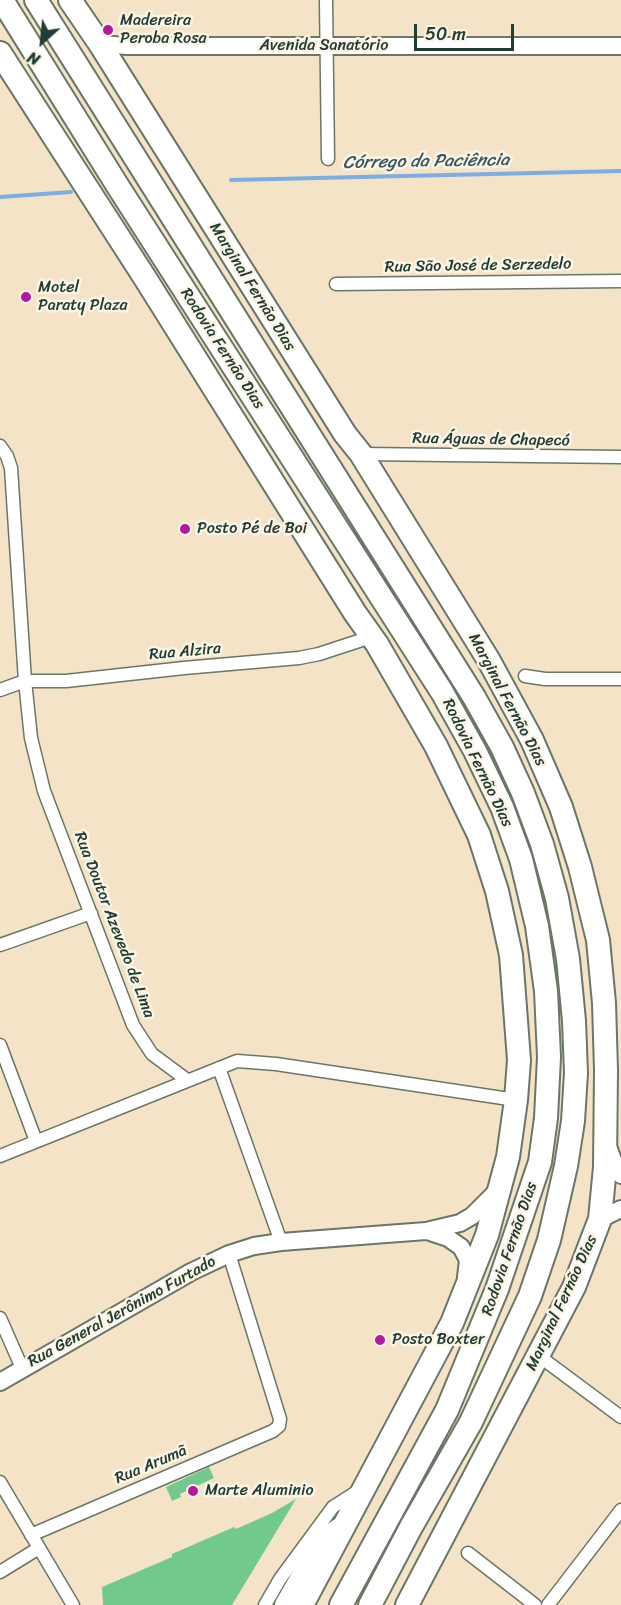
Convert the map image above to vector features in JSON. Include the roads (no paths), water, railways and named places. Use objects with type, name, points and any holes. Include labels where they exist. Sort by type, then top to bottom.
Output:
[{"type":"highway","name":"Rodovia Fernão Dias","points":[[2,0],[119,188],[442,692],[475,751],[502,807],[521,859],[537,926],[546,991],[549,1057],[546,1118],[540,1162],[497,1289],[447,1410],[341,1605]]},
{"type":"highway","name":"Rodovia Fernão Dias","points":[[36,0],[474,697],[502,747],[523,793],[542,844],[557,898],[568,959],[576,1073],[573,1121],[566,1166],[549,1240],[530,1296],[471,1422],[370,1605]]},
{"type":"highway","name":"Marginal Fernão Dias","points":[[70,0],[100,44],[338,424],[361,454],[488,659],[532,740],[561,807],[580,867],[598,940],[604,1003],[606,1133],[604,1192],[600,1219],[590,1251],[574,1287],[407,1605]]},
{"type":"highway","points":[[0,53],[371,637],[436,746],[479,835],[497,891],[511,955],[519,1060],[516,1100],[508,1157],[487,1235],[464,1294],[428,1372],[302,1605]]},
{"type":"main road","name":"Avenida Sanatório","points":[[100,44],[127,46],[621,46]]},
{"type":"main road","points":[[606,1133],[611,1156],[621,1175]]},
{"type":"main road","name":"Rua General Jerônimo Furtado","points":[[0,1382],[191,1272],[229,1254],[254,1246],[281,1242],[426,1231],[460,1222],[472,1216],[501,1188]]},
{"type":"main road","points":[[600,1219],[621,1209]]},
{"type":"main road","name":"Rua General Jerônimo Furtado","points":[[426,1231],[455,1242],[466,1253],[468,1260],[464,1294]]},
{"type":"main road","points":[[285,1605],[323,1539],[343,1526]]},
{"type":"street","points":[[326,0],[328,159]]},
{"type":"street","name":"Rua São José de Serzedelo","points":[[336,284],[621,281]]},
{"type":"street","name":"Rua Doutor Azevedo de Lima","points":[[0,446],[11,468],[25,681],[31,738],[44,791],[129,1014],[145,1046],[164,1064],[187,1080]]},
{"type":"street","name":"Rua Águas de Chapecó","points":[[361,454],[621,457]]},
{"type":"street","name":"Rua Alzira","points":[[0,690],[25,681],[66,681],[299,658],[371,637]]},
{"type":"street","points":[[525,675],[545,679],[621,679]]},
{"type":"street","points":[[0,945],[91,913]]},
{"type":"street","points":[[0,1046],[36,1141]]},
{"type":"street","points":[[0,1156],[237,1061],[276,1064],[516,1100]]},
{"type":"street","points":[[219,1068],[281,1242]]},
{"type":"street","name":"Rua Arumã","points":[[31,1535],[277,1429],[280,1423],[229,1254]]},
{"type":"street","points":[[0,1318],[22,1368]]},
{"type":"street","points":[[539,1356],[621,1417]]},
{"type":"street","points":[[0,1482],[73,1605]]},
{"type":"street","points":[[265,1605],[280,1579],[333,1507],[364,1488]]},
{"type":"street","points":[[548,1605],[621,1510]]},
{"type":"street","points":[[0,1572],[39,1548]]},
{"type":"street","points":[[468,1553],[535,1605]]},
{"type":"waterway","name":"Córrego da Paciência","points":[[231,180],[621,171]]},
{"type":"waterway","name":"Córrego da Paciência","points":[[0,197],[71,192]]},
{"type":"place","name":"Madereira Peroba Rosa","points":[[108,30]]},
{"type":"place","name":"Motel Paraty Plaza","points":[[26,297]]},
{"type":"place","name":"Posto Pé de Boi","points":[[185,529]]},
{"type":"place","name":"Posto Boxter","points":[[380,1340]]},
{"type":"place","name":"Marte Aluminio","points":[[193,1491]]}]
